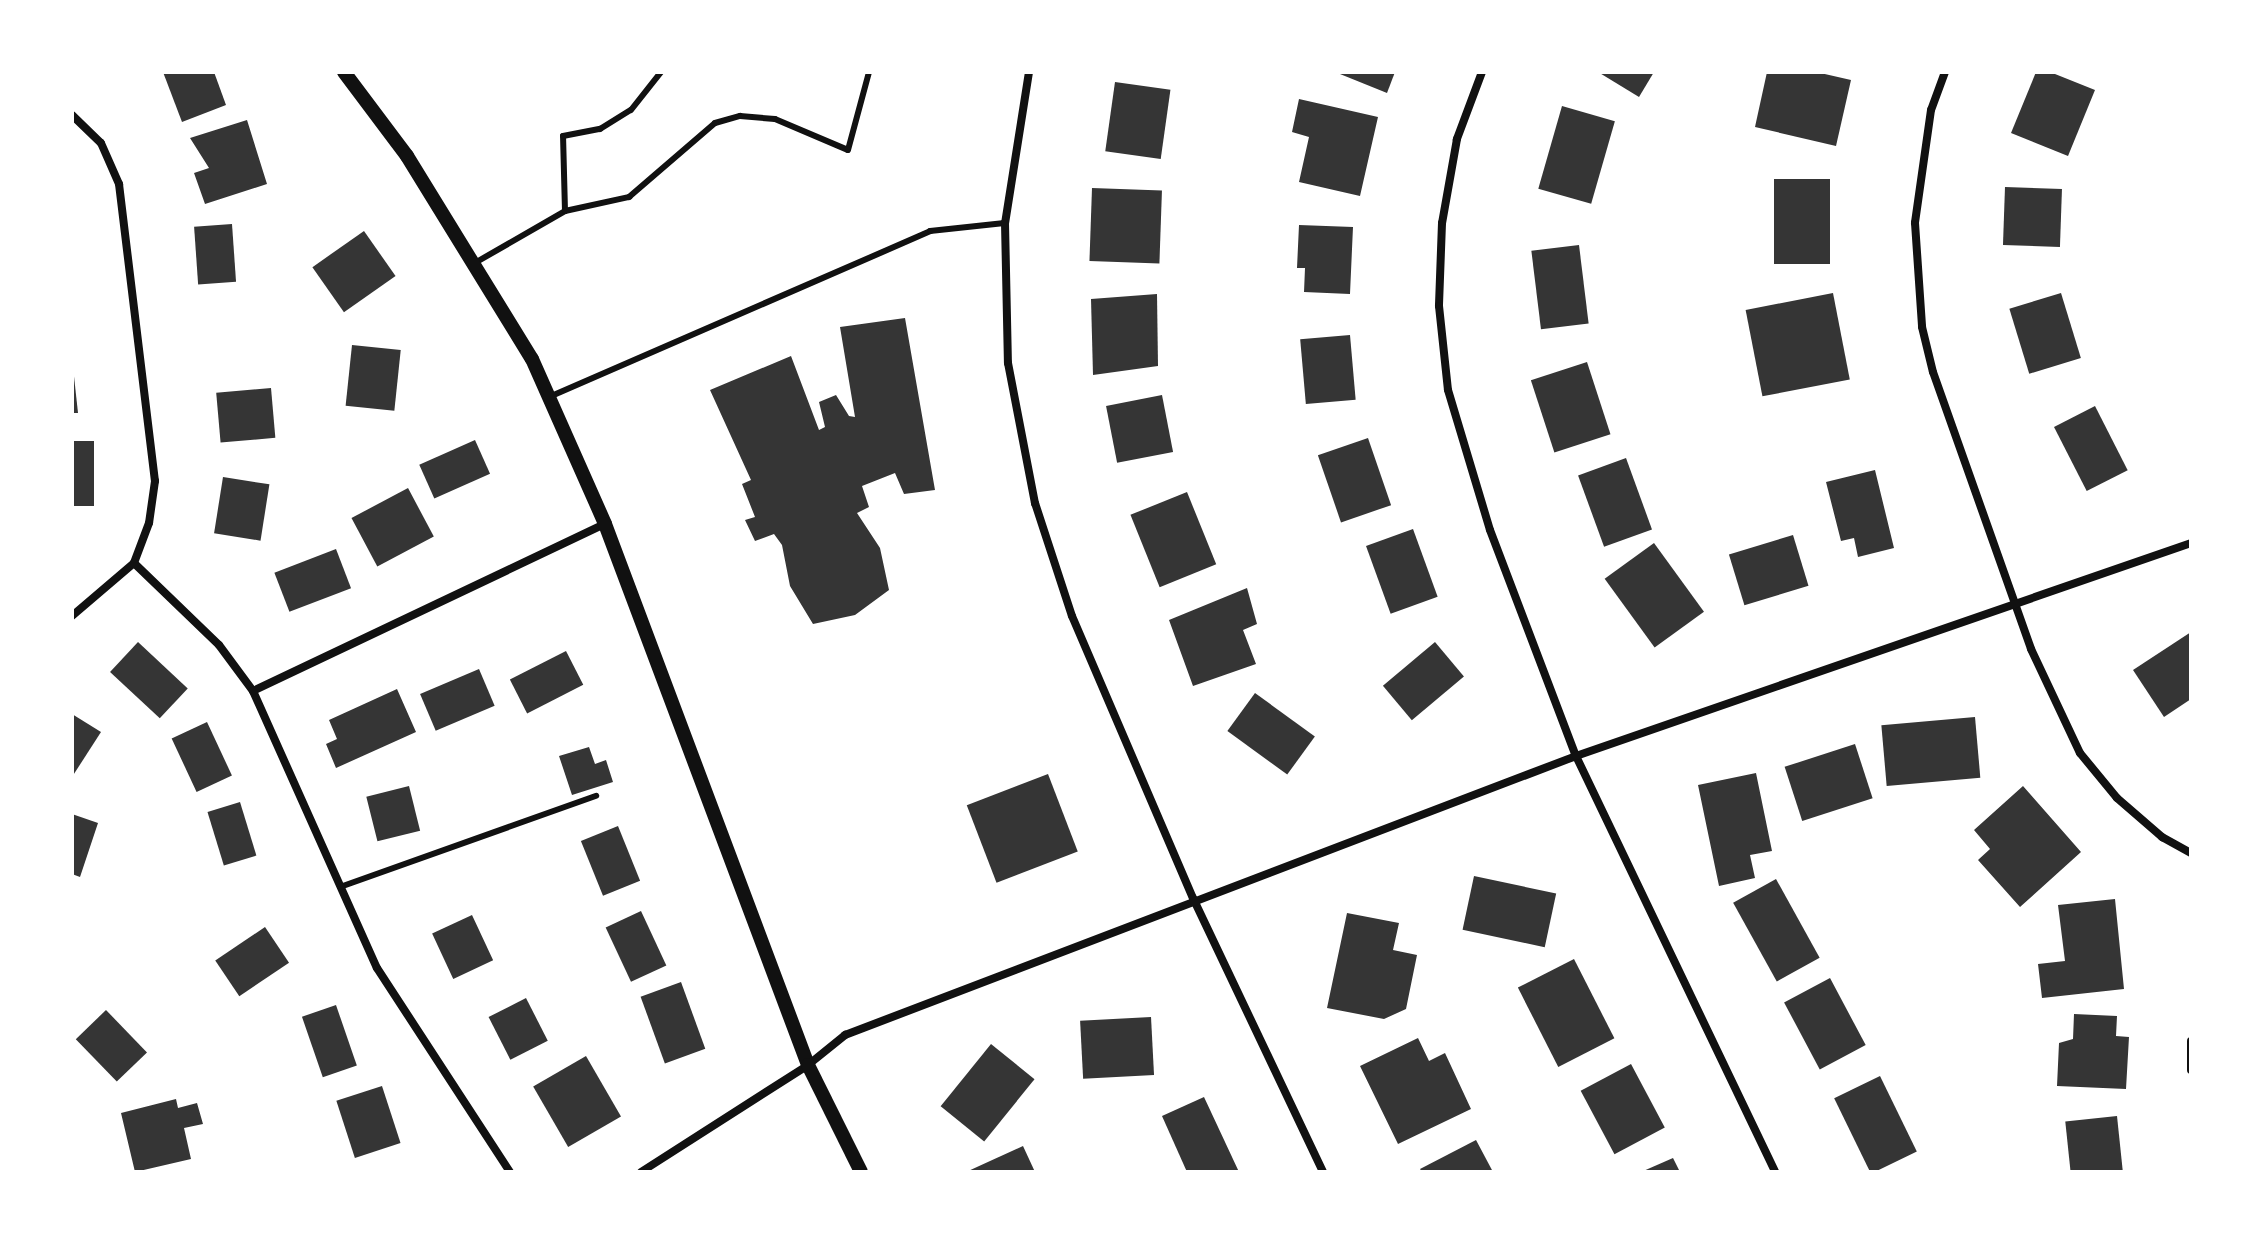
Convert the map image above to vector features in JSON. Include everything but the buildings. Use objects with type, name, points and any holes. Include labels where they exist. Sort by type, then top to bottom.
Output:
[{"type":"street","points":[[1029,72],[1005,223],[1008,363],[1035,503],[1072,616],[1193,898],[1323,1172]]},
{"type":"street","points":[[1482,72],[1457,139],[1442,223],[1439,306],[1448,390],[1490,530],[1576,756],[1775,1172]]},
{"type":"street","points":[[1945,72],[1931,110],[1916,208],[1922,327],[1933,372],[2015,604],[2080,753],[2117,798],[2162,837],[2191,853]]},
{"type":"street","points":[[348,75],[407,156],[549,397],[605,524],[808,1065],[861,1172]]},
{"type":"street","points":[[72,115],[101,143],[119,184],[155,481],[149,523],[134,563],[72,616]]},
{"type":"street","points":[[253,691],[605,524]]},
{"type":"street","points":[[641,1172],[808,1065],[845,1035],[1193,898],[1576,756],[2191,543]]},
{"type":"street","points":[[134,563],[219,645],[253,691],[377,968],[510,1172]]},
{"type":"street","points":[[2191,1041],[2191,1070]]},
{"type":"lane","points":[[565,211],[563,136],[600,129],[631,110],[661,72]]},
{"type":"lane","points":[[473,264],[565,211],[629,197],[715,123],[740,116],[775,119],[848,150],[869,72]]},
{"type":"lane","points":[[549,397],[930,231],[1005,223]]},
{"type":"lane","points":[[340,887],[596,796]]}]
